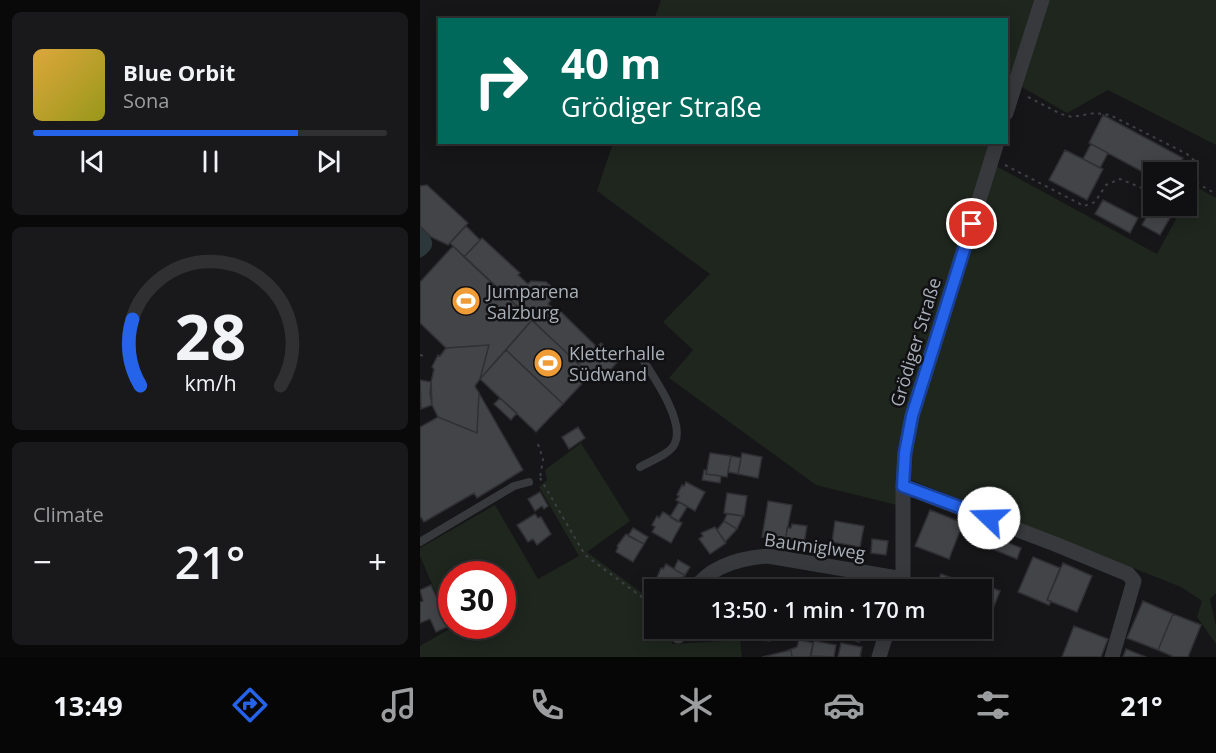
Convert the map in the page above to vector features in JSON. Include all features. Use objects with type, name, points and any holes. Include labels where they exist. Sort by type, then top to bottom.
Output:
[{"type":"street","points":[[1008,107],[1042,0]]},
{"type":"street","name":"Grödiger Straße","points":[[902,579],[905,453],[912,416],[996,144]]},
{"type":"street","points":[[903,486],[1128,574],[1134,581],[1112,657]]},
{"type":"street","name":"Baumiglweg","points":[[706,579],[719,567],[746,557],[768,556],[878,579]]},
{"type":"street","points":[[879,657],[885,639]]},
{"type":"lane","points":[[640,467],[670,450],[675,444],[676,435],[670,405],[641,357]]},
{"type":"lane","points":[[420,542],[514,486],[529,482]]},
{"type":"path","points":[[1014,89],[1061,114],[1072,117],[1095,113],[1110,115],[1187,154],[1195,160],[1194,162]]},
{"type":"path","points":[[992,158],[1084,206],[1095,202],[1106,185],[1120,179],[1143,188]]},
{"type":"path","points":[[1197,184],[1216,194]]},
{"type":"path","points":[[538,444],[543,459],[540,478],[585,555],[644,599]]},
{"type":"path","points":[[529,482],[540,478]]},
{"type":"shaded area","points":[[661,0],[1036,0],[1008,90],[1008,18],[655,18]]},
{"type":"shaded area","points":[[1048,0],[1216,0],[1216,145],[1108,90],[1067,113],[1022,87]]},
{"type":"shaded area","points":[[613,144],[991,144],[938,311],[897,505],[816,485],[669,378],[693,350],[663,322],[710,274],[597,191]]},
{"type":"shaded area","points":[[996,166],[1157,254],[1178,216],[1197,216],[1197,187],[1216,198],[1216,593],[1210,599],[1216,626],[1216,644],[1197,617],[1202,601],[1181,587],[911,480],[919,416]]},
{"type":"shaded area","points":[[420,225],[431,238],[432,246],[420,258]]},
{"type":"shaded area","points":[[581,443],[630,521],[587,552],[644,595],[644,639],[672,639],[672,644],[740,640],[742,657],[420,657],[420,646],[438,636],[438,639],[516,639],[516,561],[438,561],[438,598],[420,556],[420,548],[495,505],[538,579],[579,556],[539,487],[547,480],[545,470]]},
{"type":"building","points":[[1103,115],[1183,158],[1181,162],[1143,162],[1143,172],[1089,143]]},
{"type":"building","points":[[1091,144],[1108,153],[1100,168],[1083,159]]},
{"type":"building","points":[[1065,150],[1103,169],[1087,200],[1049,180]]},
{"type":"building","points":[[427,185],[468,223],[448,245],[431,237],[420,226],[420,186]]},
{"type":"building","points":[[1103,200],[1138,218],[1130,233],[1095,214]]},
{"type":"building","points":[[1147,216],[1171,216],[1160,235],[1142,225]]},
{"type":"building","points":[[466,226],[480,240],[464,257],[450,243]]},
{"type":"building","points":[[482,238],[520,273],[518,275],[528,284],[531,281],[546,282],[551,286],[551,300],[548,304],[558,312],[560,311],[597,347],[601,343],[619,360],[599,383],[464,257]]},
{"type":"building","name":"Jumparena Salzburg","points":[[453,246],[532,320],[480,379],[489,345],[446,348],[420,323],[420,282]]},
{"type":"building","name":"Kletterhalle Südwand","points":[[532,320],[590,375],[563,404],[506,350]]},
{"type":"building","points":[[489,345],[480,379],[475,386],[479,393],[477,433],[438,417],[430,394],[434,369],[432,367],[438,355],[440,356],[446,348]]},
{"type":"building","points":[[506,350],[563,404],[536,432],[480,379]]},
{"type":"building","points":[[420,380],[431,382],[432,405],[421,409]]},
{"type":"building","points":[[479,393],[523,470],[477,498],[474,493],[424,522],[420,516],[420,427],[438,417],[477,433]]},
{"type":"building","points":[[500,398],[517,413],[511,420],[494,404]]},
{"type":"building","points":[[578,427],[585,438],[569,449],[562,437]]},
{"type":"building","points":[[710,453],[731,456],[727,477],[706,474]]},
{"type":"building","points":[[742,453],[762,457],[758,478],[738,474]]},
{"type":"building","points":[[731,456],[741,458],[738,474],[728,472]]},
{"type":"building","points":[[704,470],[707,470],[706,474],[721,476],[720,483],[702,480]]},
{"type":"building","points":[[686,482],[705,492],[695,511],[676,500],[682,485],[684,486]]},
{"type":"building","points":[[540,492],[548,506],[544,509],[542,506],[535,511],[528,499]]},
{"type":"building","points":[[727,493],[747,496],[744,516],[724,513]]},
{"type":"building","points":[[768,501],[792,505],[785,541],[762,537]]},
{"type":"building","points":[[679,502],[687,507],[678,522],[670,517]]},
{"type":"building","points":[[930,510],[963,523],[949,559],[915,546]]},
{"type":"building","points":[[663,512],[682,523],[671,543],[652,532],[655,527],[652,525],[657,516],[659,518]]},
{"type":"building","points":[[535,514],[538,518],[541,517],[551,534],[537,545],[533,539],[528,542],[517,525]]},
{"type":"building","points":[[727,514],[743,516],[737,529],[724,521]]},
{"type":"building","points":[[724,521],[737,529],[725,542],[717,530]]},
{"type":"building","points":[[835,521],[864,526],[860,547],[832,542]]},
{"type":"building","points":[[792,524],[807,526],[804,544],[788,541],[786,538],[787,528],[791,528]]},
{"type":"building","points":[[715,527],[726,543],[710,554],[699,539],[703,536],[701,533]]},
{"type":"building","points":[[969,527],[1021,548],[1017,559],[965,538]]},
{"type":"building","points":[[633,528],[648,537],[644,544],[628,536]]},
{"type":"building","points":[[626,534],[644,544],[633,562],[616,552],[617,546]]},
{"type":"building","points":[[872,539],[888,541],[886,555],[871,553]]},
{"type":"building","points":[[1033,557],[1060,568],[1047,600],[1051,601],[1049,605],[1018,592]]},
{"type":"building","points":[[678,560],[690,567],[683,579],[684,575],[674,569]]},
{"type":"building","points":[[1063,563],[1092,576],[1077,612],[1047,600]]},
{"type":"building","points":[[666,564],[684,575],[682,579],[656,579],[661,568],[663,569]]},
{"type":"building","points":[[941,574],[954,579],[939,579]]},
{"type":"building","points":[[431,585],[438,601],[438,631],[436,632],[430,619],[420,623],[420,602],[423,601],[420,590]]},
{"type":"building","points":[[992,588],[1000,591],[992,611]]},
{"type":"building","points":[[1143,601],[1173,614],[1158,650],[1127,638]]},
{"type":"building","points":[[1173,614],[1201,625],[1188,657],[1174,657],[1158,650]]},
{"type":"building","points":[[1074,626],[1108,639],[1101,657],[1062,657]]},
{"type":"building","points":[[799,640],[813,643],[810,657],[792,657],[791,650],[786,651],[797,647]]},
{"type":"building","points":[[814,641],[836,645],[834,657],[811,656]]},
{"type":"building","points":[[841,643],[862,647],[860,657],[838,657]]},
{"type":"building","points":[[1126,649],[1146,657],[1123,657]]},
{"type":"building","points":[[791,650],[792,657],[762,657]]},
{"type":"place","name":"Jumparena Salzburg","points":[[466,301]]},
{"type":"place","name":"Kletterhalle Südwand","points":[[548,363]]},
{"type":"route","points":[[972,224],[912,416],[905,453],[903,486],[989,518]]}]
